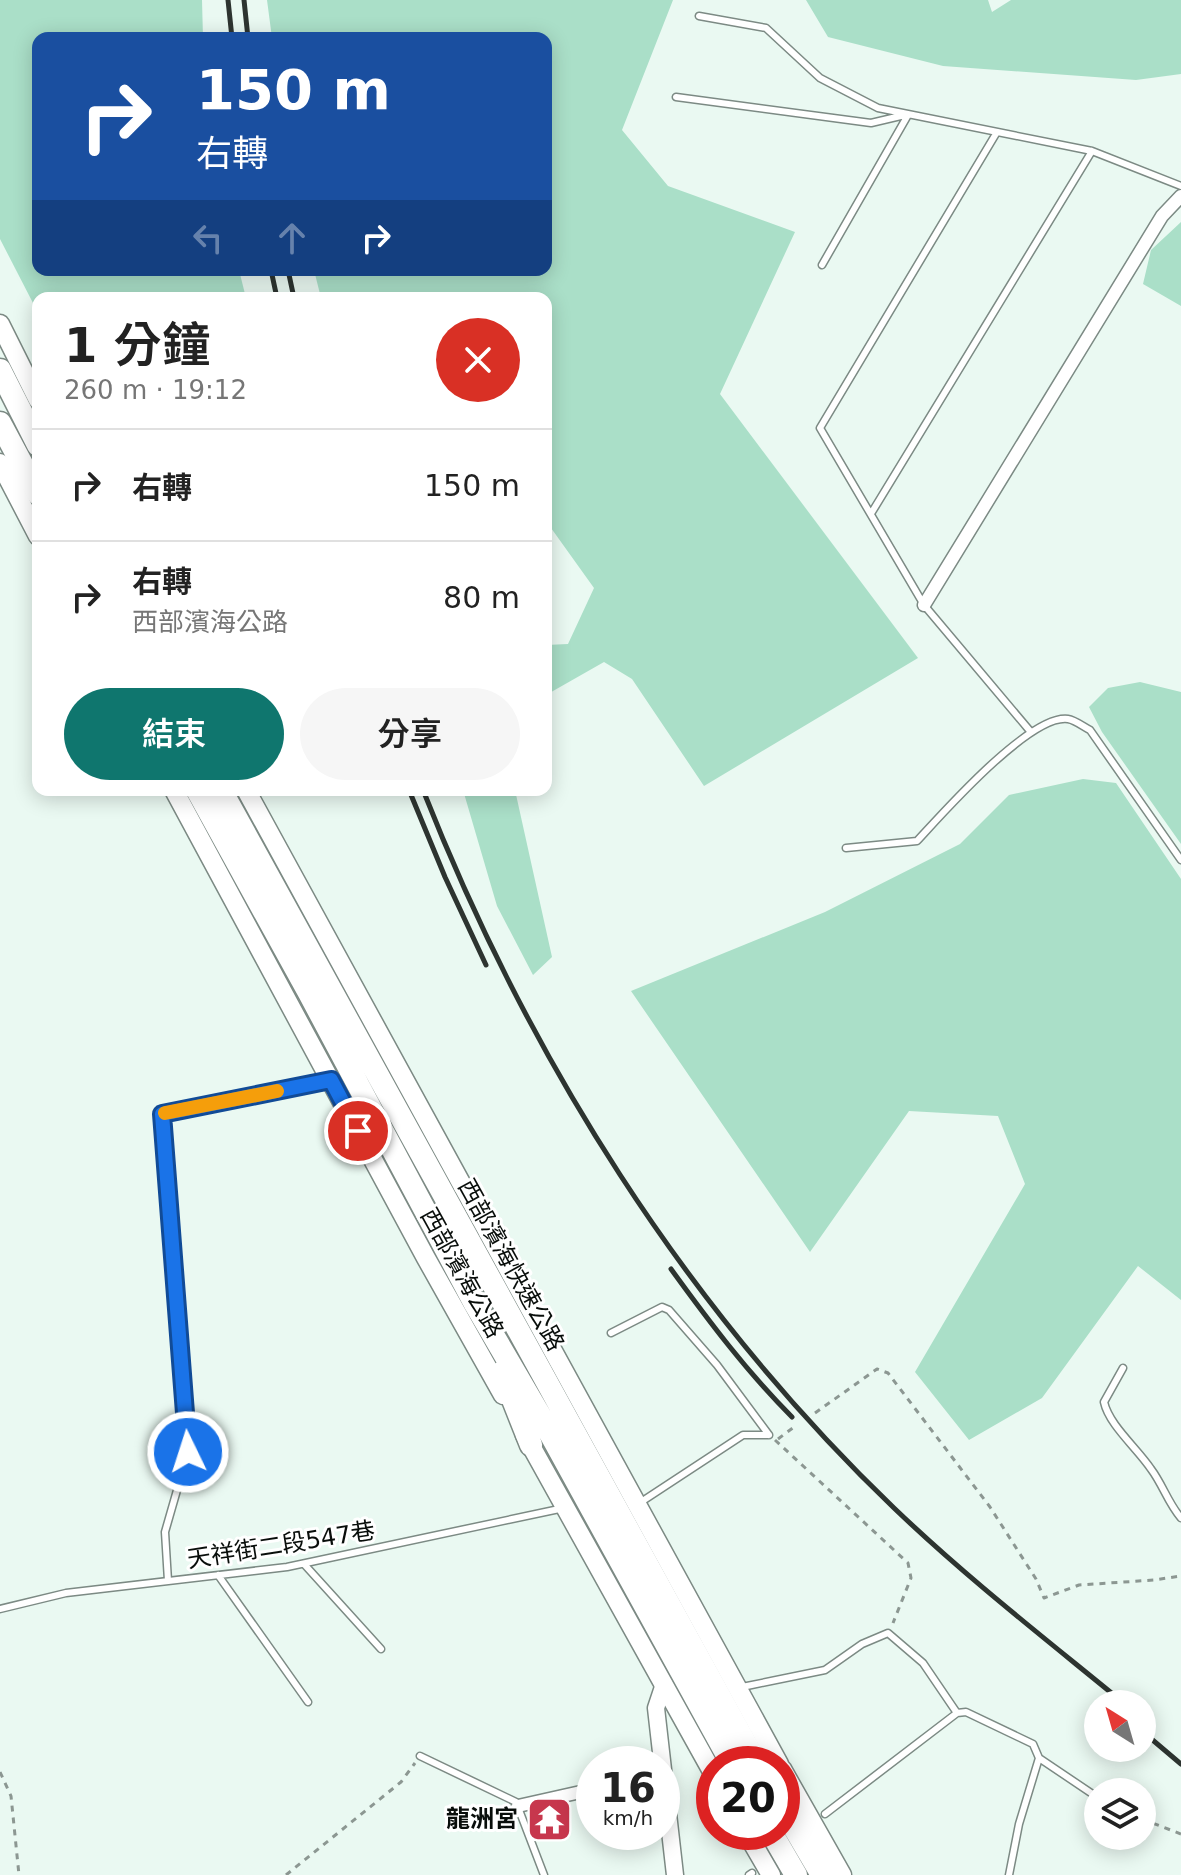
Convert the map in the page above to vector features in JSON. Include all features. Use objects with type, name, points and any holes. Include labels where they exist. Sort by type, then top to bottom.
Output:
[{"type":"highway","points":[[0,370],[32,433]]},
{"type":"highway","points":[[0,423],[32,483]]},
{"type":"highway","name":"西部濱海快速公路","points":[[200,796],[475,1304],[541,1417],[722,1746]]},
{"type":"highway","name":"西部濱海快速公路","points":[[224,796],[747,1746]]},
{"type":"highway","points":[[237,796],[293,923]]},
{"type":"highway","points":[[475,1304],[531,1445]]},
{"type":"highway","points":[[800,1838],[822,1875]]},
{"type":"highway","points":[[781,1850],[796,1875]]},
{"type":"main road","points":[[0,324],[32,388]]},
{"type":"main road","points":[[0,463],[32,524]]},
{"type":"main road","name":"西部濱海公路","points":[[177,796],[426,1258],[698,1746]]},
{"type":"main road","name":"西部濱海公路","points":[[249,796],[769,1746]]},
{"type":"main road","name":"西部濱海公路","points":[[800,1801],[842,1875]]},
{"type":"main road","points":[[751,1850],[757,1874]]},
{"type":"street","points":[[924,605],[1162,216],[1181,196]]},
{"type":"street","points":[[660,1746],[656,1708],[664,1684]]},
{"type":"street","points":[[518,1806],[576,1793]]},
{"type":"street","points":[[672,1850],[675,1875]]},
{"type":"lane","points":[[699,16],[766,28],[820,78],[878,108],[1092,151],[1181,186]]},
{"type":"lane","points":[[676,97],[871,123],[908,114]]},
{"type":"lane","points":[[822,265],[908,114]]},
{"type":"lane","points":[[997,132],[820,428],[924,605],[1030,731]]},
{"type":"lane","points":[[872,512],[1092,151]]},
{"type":"lane","points":[[846,848],[917,841],[1030,731],[1068,719],[1090,730],[1181,860]]},
{"type":"lane","points":[[168,1581],[165,1532],[188,1452],[162,1114],[331,1080]]},
{"type":"lane","points":[[611,1333],[662,1307],[669,1310],[717,1365],[769,1435]]},
{"type":"lane","points":[[1123,1368],[1104,1402],[1107,1415],[1154,1472],[1166,1499],[1181,1518]]},
{"type":"lane","points":[[637,1505],[743,1435],[769,1435]]},
{"type":"lane","name":"天祥街二段547巷","points":[[0,1609],[66,1593],[304,1564],[567,1507]]},
{"type":"lane","points":[[304,1564],[381,1649]]},
{"type":"lane","points":[[218,1575],[308,1702]]},
{"type":"lane","points":[[738,1688],[825,1670],[862,1644],[888,1633],[923,1663],[957,1713]]},
{"type":"lane","points":[[825,1814],[957,1713],[966,1712],[998,1730],[1033,1744],[1039,1758],[1084,1788]]},
{"type":"lane","points":[[420,1756],[516,1802],[544,1875]]},
{"type":"lane","points":[[1009,1875],[1019,1824],[1039,1758]]},
{"type":"path","points":[[815,1413],[877,1369],[888,1373],[990,1507],[1036,1579],[1044,1598],[1079,1585],[1181,1576]]},
{"type":"path","points":[[776,1441],[794,1427]]},
{"type":"path","points":[[769,1435],[908,1563],[911,1578],[888,1633]]},
{"type":"path","points":[[286,1875],[401,1782],[420,1756]]},
{"type":"path","points":[[0,1772],[11,1796],[19,1875]]},
{"type":"path","points":[[1156,1824],[1181,1834]]},
{"type":"green space","points":[[0,0],[202,0],[203,32],[32,32],[32,276],[240,276],[244,292],[32,292],[32,301],[0,239]]},
{"type":"green space","points":[[267,0],[673,0],[622,130],[668,186],[795,232],[720,394],[918,658],[704,786],[632,679],[604,662],[552,692],[552,645],[568,644],[594,588],[552,529],[552,292],[320,292],[316,276],[552,276],[552,32],[271,32]]},
{"type":"green space","points":[[806,0],[988,0],[992,12],[1011,0],[1181,0],[1181,74],[1136,80],[943,66],[828,37]]},
{"type":"green space","points":[[1181,222],[1181,306],[1143,284],[1151,250]]},
{"type":"green space","points":[[1140,682],[1181,692],[1181,844],[1102,732],[1089,707],[1108,688]]},
{"type":"green space","points":[[1083,779],[1116,783],[1181,879],[1181,1300],[1138,1266],[1042,1398],[969,1440],[915,1372],[1025,1184],[998,1116],[909,1111],[810,1252],[631,991],[825,912],[960,844],[1009,795]]},
{"type":"green space","points":[[465,796],[516,796],[552,957],[533,975],[497,906]]},
{"type":"railway","points":[[228,0],[231,32]]},
{"type":"railway","points":[[244,0],[247,32]]},
{"type":"railway","points":[[272,276],[276,292]]},
{"type":"railway","points":[[289,276],[293,292]]},
{"type":"railway","points":[[411,796],[486,965]]},
{"type":"railway","points":[[426,796],[465,890],[512,987],[564,1082],[620,1174],[681,1263],[747,1349],[818,1430],[894,1508],[979,1584],[1108,1690]]},
{"type":"railway","points":[[671,1269],[744,1364],[792,1417]]},
{"type":"railway","points":[[1156,1743],[1181,1764]]},
{"type":"slow traffic","points":[[165,1113],[277,1091]]},
{"type":"place","name":"龍洲宮","points":[[549,1819]]},
{"type":"route","points":[[188,1452],[162,1114],[331,1080],[358,1131]]}]
